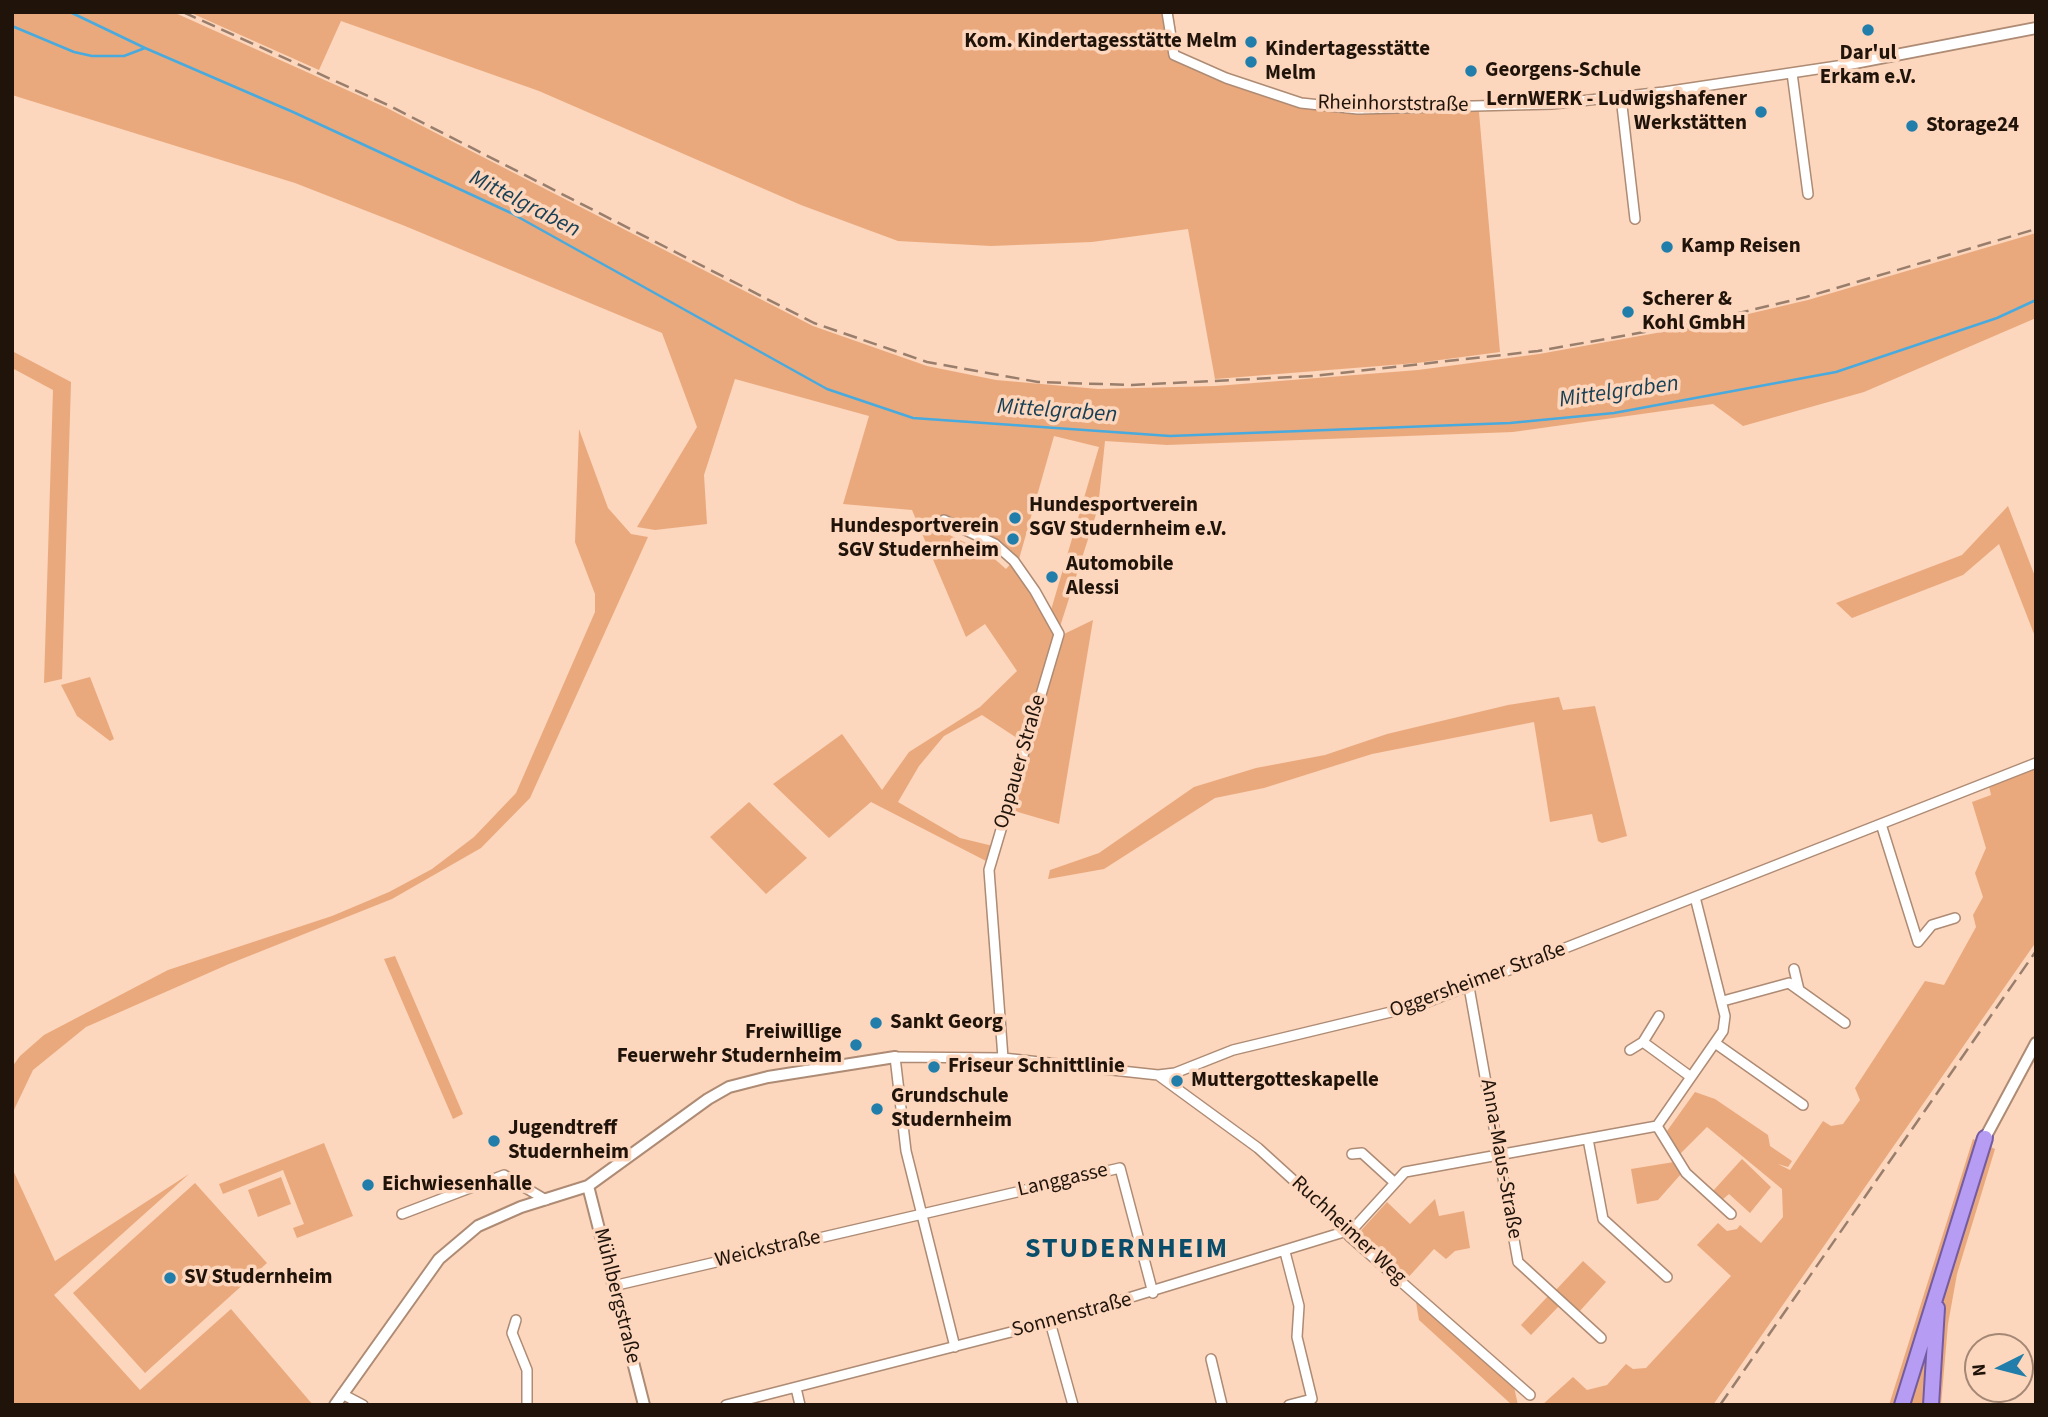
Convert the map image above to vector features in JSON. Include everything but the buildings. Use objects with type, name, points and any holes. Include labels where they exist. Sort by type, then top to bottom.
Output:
[{"type":"highway","points":[[1902,1405],[1985,1138]]},
{"type":"highway","points":[[1931,1405],[1938,1293]]},
{"type":"street","name":"Rheinhorststraße","points":[[1167,12],[1174,55],[1226,78],[1290,99],[1347,108],[1530,105],[1621,97],[1843,65],[2036,28]]},
{"type":"street","points":[[1792,73],[1808,194]]},
{"type":"street","points":[[1621,97],[1635,219]]},
{"type":"street","name":"Oppauer Straße","points":[[944,520],[995,544],[1014,561],[1059,634],[989,870],[1003,1058]]},
{"type":"street","name":"Oggersheimer Straße","points":[[895,1057],[1003,1058],[1158,1075],[1175,1073],[1233,1051],[1380,1017],[1469,987],[2036,763]]},
{"type":"street","points":[[1881,824],[1918,942],[1932,925],[1955,918]]},
{"type":"street","points":[[1695,897],[1723,1001],[1723,1031],[1657,1126],[1686,1173],[1731,1214]]},
{"type":"street","points":[[1794,969],[1799,990]]},
{"type":"street","points":[[1723,1001],[1789,983],[1846,1023]]},
{"type":"street","name":"Anna-Maus-Straße","points":[[1469,987],[1518,1262],[1601,1338]]},
{"type":"street","points":[[1630,1050],[1643,1041],[1659,1016]]},
{"type":"street","points":[[1643,1041],[1691,1077]]},
{"type":"street","points":[[1715,1043],[1803,1105]]},
{"type":"street","points":[[1985,1138],[2036,1043]]},
{"type":"street","points":[[335,1405],[439,1259],[457,1241],[499,1216],[588,1186],[708,1098],[729,1087],[759,1079],[895,1057],[906,1151],[955,1347]]},
{"type":"street","name":"Ruchheimer Weg","points":[[1158,1075],[1258,1148],[1530,1395]]},
{"type":"street","name":"Sonnenstraße","points":[[726,1405],[1050,1322],[1153,1293],[1348,1231],[1405,1172],[1657,1126]]},
{"type":"street","points":[[1588,1139],[1602,1219],[1667,1277]]},
{"type":"street","points":[[1352,1154],[1362,1153],[1395,1183]]},
{"type":"street","name":"Langgasse","points":[[922,1214],[1120,1168],[1153,1293]]},
{"type":"street","points":[[402,1214],[504,1175],[545,1200]]},
{"type":"street","name":"Mühlbergstraße","points":[[588,1186],[644,1405]]},
{"type":"street","name":"Weickstraße","points":[[613,1286],[922,1214]]},
{"type":"street","points":[[1285,1252],[1299,1306],[1297,1338],[1312,1399],[1289,1405]]},
{"type":"street","points":[[516,1320],[512,1334],[527,1370],[527,1405]]},
{"type":"street","points":[[1050,1322],[1073,1405]]},
{"type":"street","points":[[1210,1359],[1222,1405]]},
{"type":"street","points":[[796,1388],[800,1405]]},
{"type":"street","points":[[342,1394],[363,1405]]},
{"type":"shaded area","points":[[12,12],[173,12],[387,108],[813,326],[927,366],[996,380],[1098,389],[1216,386],[1418,370],[1539,354],[1701,325],[1808,300],[2036,233],[2036,318],[1864,392],[1743,426],[1713,404],[1513,432],[1167,445],[1105,441],[1098,508],[1023,742],[982,715],[944,736],[919,766],[898,802],[960,838],[993,846],[988,862],[871,802],[829,838],[773,784],[842,734],[882,790],[909,752],[980,707],[1017,671],[985,624],[966,637],[912,510],[843,504],[869,416],[735,379],[704,475],[707,524],[655,530],[637,527],[697,427],[662,333],[295,183],[12,95]],"holes":[[[1054,436],[1099,447],[1051,610],[1019,559]],[[944,520],[995,544],[1013,561],[1006,569],[989,554],[941,531]]]},
{"type":"shaded area","points":[[189,12],[1173,12],[1179,52],[1228,73],[1302,98],[1358,103],[1478,101],[1500,352],[1417,363],[1215,379],[1188,229],[1092,242],[991,246],[898,241],[801,205],[539,91],[341,21],[319,70]]},
{"type":"shaded area","points":[[12,351],[71,382],[62,679],[44,683],[53,390],[12,368]]},
{"type":"shaded area","points":[[579,429],[608,508],[631,534],[648,537],[530,798],[481,848],[392,899],[229,964],[86,1027],[33,1070],[12,1114],[12,1067],[20,1056],[44,1035],[168,970],[332,916],[389,892],[432,869],[474,837],[516,793],[595,612],[595,594],[575,542]]},
{"type":"shaded area","points":[[2008,506],[2036,579],[2036,639],[1999,544],[1963,575],[1852,618],[1836,603],[1962,555]]},
{"type":"shaded area","points":[[1093,620],[1059,824],[1011,810],[1062,635]]},
{"type":"shaded area","points":[[90,677],[114,739],[110,741],[77,716],[61,685]]},
{"type":"shaded area","points":[[1559,697],[1563,710],[1595,706],[1627,836],[1602,843],[1598,841],[1592,814],[1550,822],[1534,722],[1372,754],[1264,788],[1215,798],[1104,869],[1048,879],[1050,870],[1099,853],[1194,787],[1256,768],[1325,755],[1387,734],[1508,705]]},
{"type":"shaded area","points":[[2036,767],[2036,942],[1713,1405],[1542,1405],[1573,1377],[1587,1390],[1607,1385],[1626,1364],[1633,1369],[1646,1368],[1731,1276],[1697,1245],[1718,1223],[1727,1231],[1737,1229],[1740,1225],[1761,1243],[1783,1217],[1782,1189],[1707,1127],[1680,1154],[1667,1131],[1695,1092],[1715,1099],[1768,1135],[1770,1146],[1792,1161],[1788,1167],[1778,1164],[1790,1170],[1823,1121],[1831,1126],[1843,1124],[1860,1100],[1855,1088],[1925,981],[1944,985],[1976,927],[1973,915],[1983,897],[1975,873],[1986,848],[1972,802],[1991,795],[1989,786]]},
{"type":"shaded area","points":[[749,802],[807,858],[766,894],[710,837]]},
{"type":"shaded area","points":[[395,956],[463,1114],[453,1119],[384,959]]},
{"type":"shaded area","points":[[1973,1139],[1995,1149],[1957,1274],[1948,1324],[1941,1405],[1889,1405]]},
{"type":"shaded area","points":[[324,1143],[353,1216],[297,1238],[293,1228],[304,1224],[283,1170],[223,1194],[219,1184]]},
{"type":"shaded area","points":[[1742,1159],[1771,1187],[1750,1213],[1729,1194],[1722,1200],[1713,1191]]},
{"type":"shaded area","points":[[1674,1162],[1681,1174],[1658,1200],[1637,1204],[1631,1169]]},
{"type":"shaded area","points":[[12,1168],[55,1261],[189,1174],[54,1295],[140,1390],[231,1309],[313,1405],[12,1405]]},
{"type":"shaded area","points":[[281,1177],[291,1204],[258,1217],[248,1190]]},
{"type":"shaded area","name":"SV Studernheim","points":[[195,1183],[267,1263],[145,1373],[73,1293]]},
{"type":"shaded area","points":[[1435,1199],[1439,1216],[1464,1211],[1470,1248],[1455,1251],[1446,1259],[1434,1249],[1405,1281],[1356,1236],[1387,1202],[1410,1224]]},
{"type":"shaded area","points":[[1583,1261],[1606,1282],[1579,1312],[1555,1291]]},
{"type":"shaded area","points":[[1415,1296],[1514,1387],[1518,1405],[1512,1405],[1419,1320]]},
{"type":"shaded area","points":[[1548,1296],[1559,1306],[1531,1335],[1521,1325]]},
{"type":"waterway","name":"Mittelgraben","points":[[70,12],[145,48]]},
{"type":"waterway","name":"Mittelgraben","points":[[12,26],[74,52],[92,56],[124,56],[145,48],[293,112],[511,213],[827,389],[913,418],[1170,436],[1510,423],[1614,413],[1836,372],[1997,318],[2036,300]]},
{"type":"railway","points":[[183,12],[388,105],[814,323],[927,362],[1038,382],[1132,385],[1313,376],[1538,351],[1701,322],[1806,297],[2036,229]]},
{"type":"railway","points":[[1720,1405],[2036,951]]},
{"type":"place","name":"Dar'ul Erkam e.V.","points":[[1868,30]]},
{"type":"place","name":"Kom. Kindertagesstätte Melm","points":[[1251,42]]},
{"type":"place","name":"Kindertagesstätte Melm","points":[[1251,62]]},
{"type":"place","name":"Georgens-Schule","points":[[1471,71]]},
{"type":"place","name":"LernWERK - Ludwigshafener Werkstätten","points":[[1761,112]]},
{"type":"place","name":"Storage24","points":[[1912,126]]},
{"type":"place","name":"Kamp Reisen","points":[[1667,247]]},
{"type":"place","name":"Scherer & Kohl GmbH","points":[[1628,312]]},
{"type":"place","name":"Hundesportverein SGV Studernheim e.V.","points":[[1015,518]]},
{"type":"place","name":"Hundesportverein SGV Studernheim","points":[[1013,539]]},
{"type":"place","name":"Automobile Alessi","points":[[1052,577]]},
{"type":"place","name":"Sankt Georg","points":[[876,1023]]},
{"type":"place","name":"Freiwillige Feuerwehr Studernheim","points":[[856,1045]]},
{"type":"place","name":"Friseur Schnittlinie","points":[[934,1067]]},
{"type":"place","name":"Muttergotteskapelle","points":[[1177,1081]]},
{"type":"place","name":"Grundschule Studernheim","points":[[877,1109]]},
{"type":"place","name":"Jugendtreff Studernheim","points":[[494,1141]]},
{"type":"place","name":"Eichwiesenhalle","points":[[368,1185]]},
{"type":"place","name":"SV Studernheim","points":[[170,1278]]},
{"type":"district","name":"STUDERNHEIM","points":[[1127,1251]]}]
